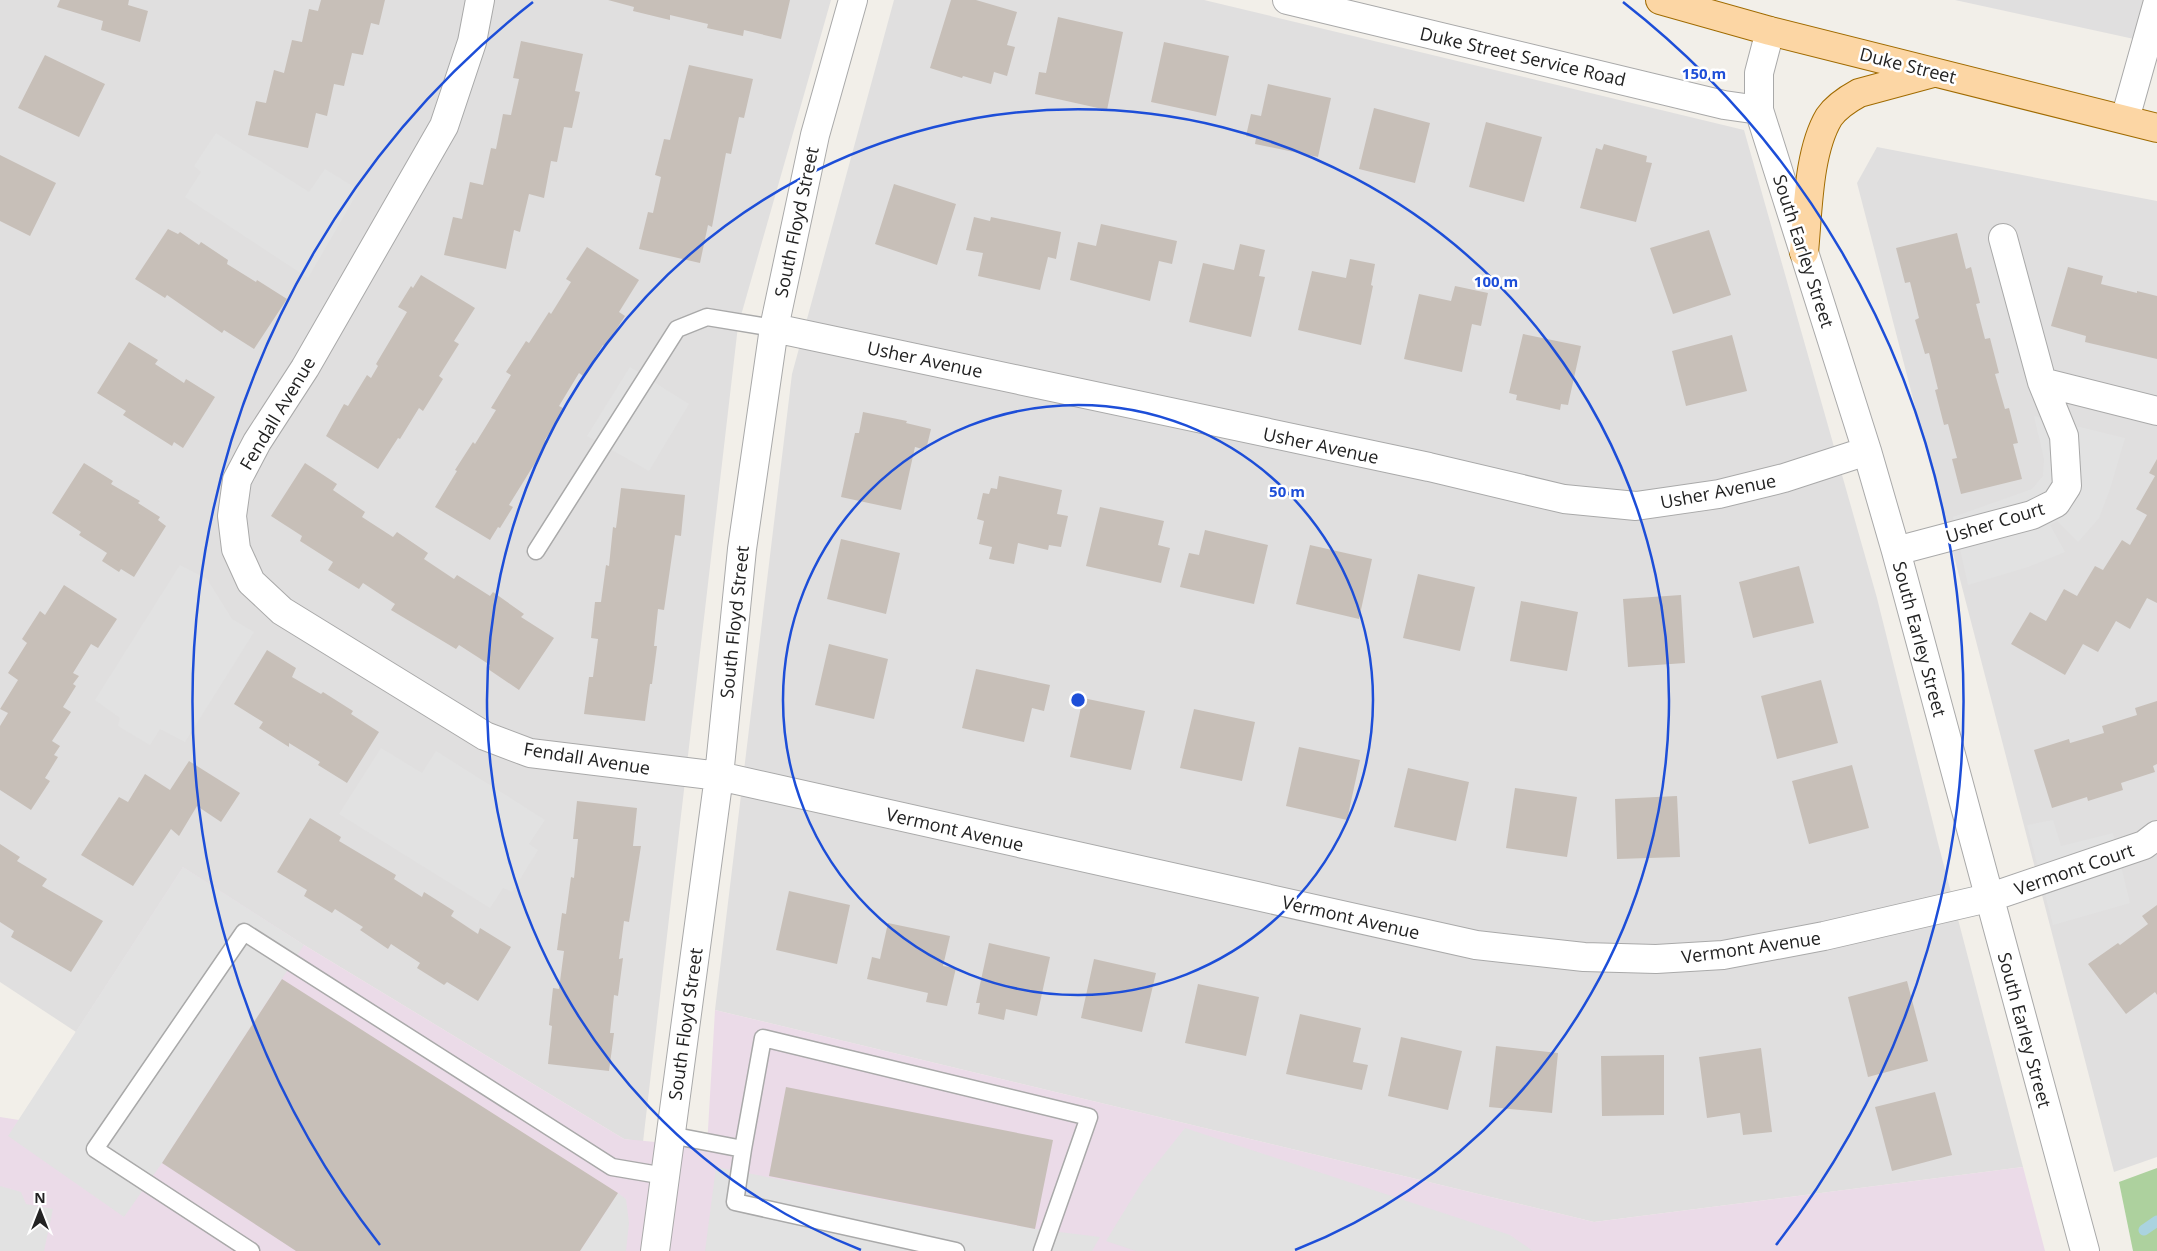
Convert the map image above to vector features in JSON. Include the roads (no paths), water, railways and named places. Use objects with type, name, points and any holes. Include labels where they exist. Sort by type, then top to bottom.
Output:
[{"type":"main road","name":"Duke Street","points":[[1660,0],[1770,31],[2157,128]]},
{"type":"main road","points":[[1804,252],[1814,154],[1830,117],[1848,99],[1859,93],[1938,72]]},
{"type":"street","name":"Fendall Avenue","points":[[480,0],[472,42],[444,126],[305,368],[257,442],[237,480],[232,516],[236,549],[252,582],[282,611],[485,736],[530,753],[718,776]]},
{"type":"street","name":"South Floyd Street","points":[[654,1251],[718,776],[742,549],[774,328],[815,135],[853,0]]},
{"type":"street","name":"Duke Street Service Road","points":[[1287,0],[1715,102],[1759,110]]},
{"type":"street","points":[[2125,119],[2152,42],[2157,5]]},
{"type":"street","name":"South Earley Street","points":[[1770,31],[1759,73],[1759,110],[1867,451],[1896,551],[1988,898],[2085,1251]]},
{"type":"street","name":"Usher Court","points":[[1896,551],[2032,514],[2056,503],[2067,486],[2064,436],[2042,382],[2003,238]]},
{"type":"street","name":"Usher Avenue","points":[[774,328],[1429,467],[1564,499],[1636,506],[1719,494],[1784,478],[1867,451]]},
{"type":"street","points":[[2042,382],[2157,411]]},
{"type":"street","name":"Vermont Avenue","points":[[718,776],[1476,946],[1584,957],[1656,959],[1723,955],[1824,936],[1988,898]]},
{"type":"street","name":"Vermont Court","points":[[1988,898],[2144,845],[2157,835]]},
{"type":"lane","points":[[536,551],[677,329],[707,317],[774,328]]},
{"type":"lane","points":[[251,1251],[95,1150],[244,932],[612,1167],[665,1176]]},
{"type":"lane","points":[[956,1251],[736,1202],[743,1149],[763,1038],[1089,1117],[1042,1251]]},
{"type":"lane","points":[[670,1135],[743,1149]]},
{"type":"waterway","points":[[2144,1230],[2157,1221]]}]
